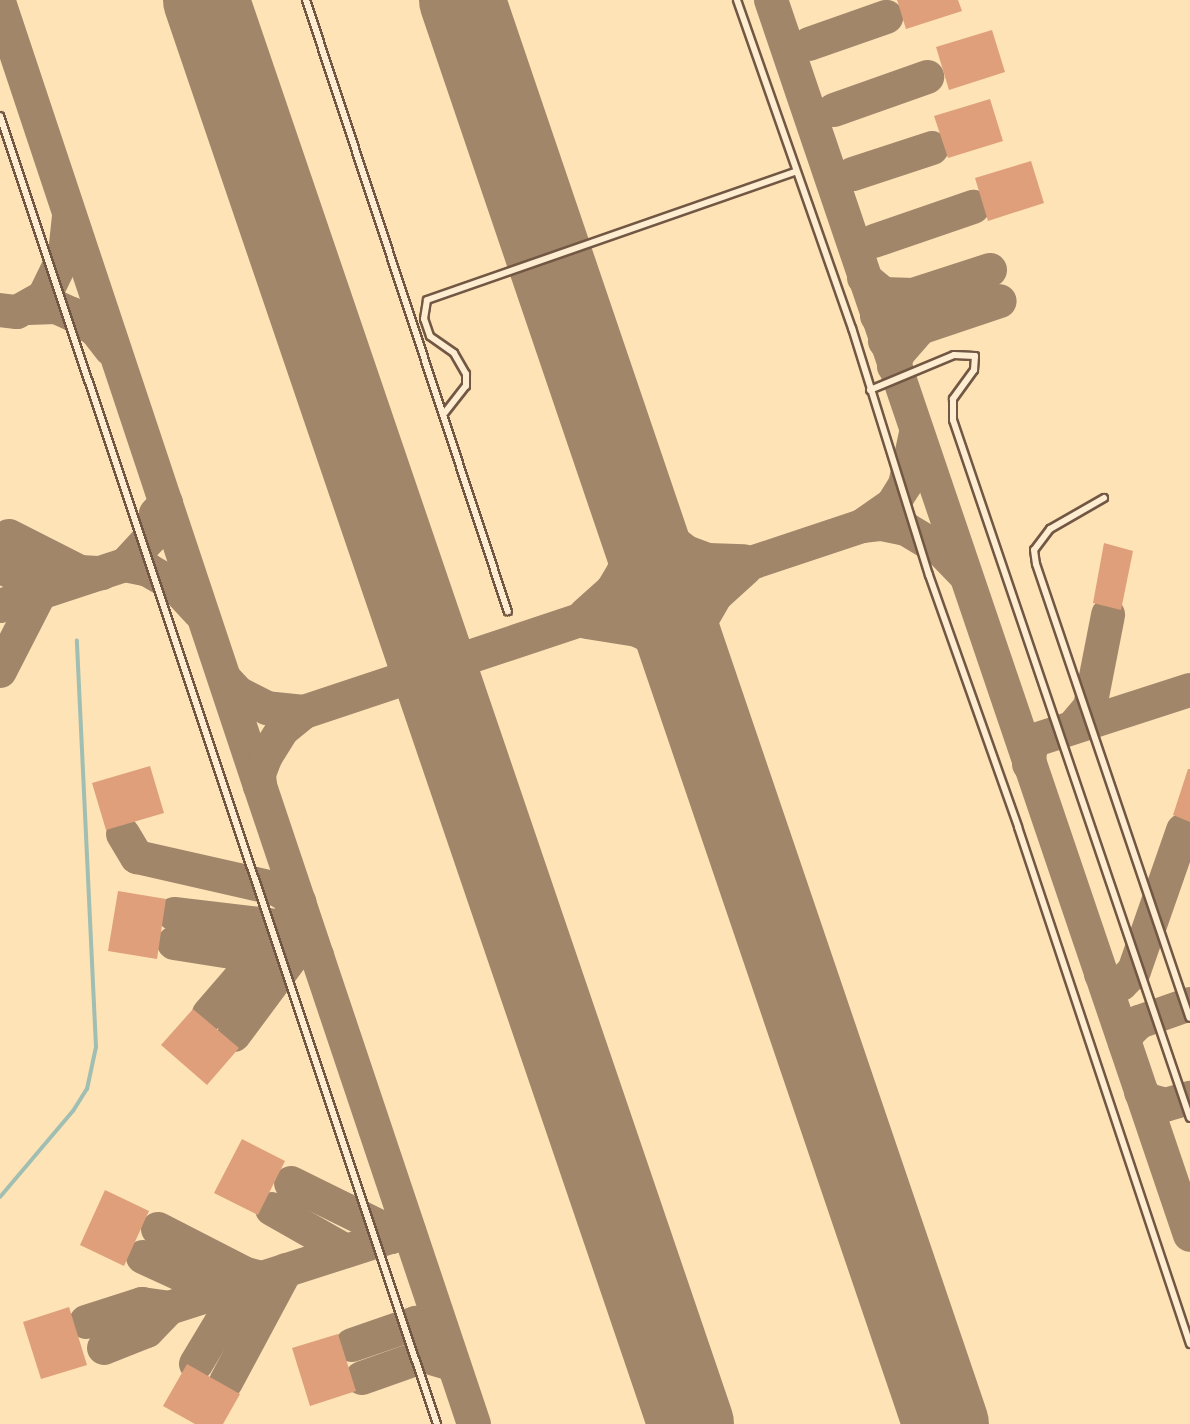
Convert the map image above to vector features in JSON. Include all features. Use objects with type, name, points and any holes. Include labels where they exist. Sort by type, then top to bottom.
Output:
[{"type":"lane","points":[[306,0],[508,612]]},
{"type":"lane","points":[[737,0],[1190,1344]]},
{"type":"lane","points":[[0,116],[436,1424]]},
{"type":"lane","points":[[443,415],[466,386],[466,374],[454,353],[430,336],[424,319],[427,300],[795,172]]},
{"type":"lane","points":[[870,390],[954,355],[975,356],[974,370],[952,399],[953,420],[1190,1118]]},
{"type":"lane","points":[[1104,498],[1050,529],[1034,550],[1036,564],[1190,1018]]},
{"type":"building","points":[[897,0],[958,0],[962,11],[906,29]]},
{"type":"building","points":[[992,30],[1005,72],[949,90],[936,47]]},
{"type":"building","points":[[990,99],[1003,141],[948,158],[934,116]]},
{"type":"building","points":[[1031,161],[1044,203],[988,221],[975,178]]},
{"type":"building","points":[[1104,543],[1133,551],[1121,610],[1093,603]]},
{"type":"building","points":[[150,766],[164,813],[106,830],[92,783]]},
{"type":"building","points":[[1188,769],[1190,769],[1190,822],[1173,815]]},
{"type":"building","points":[[118,891],[166,899],[157,959],[108,951]]},
{"type":"building","points":[[193,1009],[239,1048],[207,1085],[161,1045]]},
{"type":"building","points":[[242,1139],[285,1161],[258,1215],[214,1193]]},
{"type":"building","points":[[105,1190],[149,1211],[124,1266],[80,1245]]},
{"type":"building","points":[[69,1307],[87,1365],[41,1379],[23,1322]]},
{"type":"building","points":[[338,1334],[356,1391],[310,1406],[292,1348]]},
{"type":"building","points":[[187,1364],[240,1394],[223,1424],[195,1424],[163,1406]]},
{"type":"waterway","points":[[0,1197],[73,1111],[87,1089],[96,1047],[77,640]]},
{"type":"taxiway","points":[[771,0],[1190,1235]]},
{"type":"taxiway","points":[[0,5],[260,786],[259,774],[266,756],[282,730],[304,712],[267,708],[238,693],[225,679]]},
{"type":"taxiway","points":[[809,44],[886,17]]},
{"type":"taxiway","points":[[834,110],[927,77]]},
{"type":"taxiway","points":[[853,174],[932,148]]},
{"type":"taxiway","points":[[874,241],[973,207]]},
{"type":"taxiway","points":[[0,310],[17,312],[44,297],[65,254],[69,218]]},
{"type":"taxiway","points":[[913,295],[990,270]]},
{"type":"taxiway","points":[[864,278],[884,294],[913,295],[891,315],[885,341]]},
{"type":"taxiway","points":[[920,328],[1000,301]]},
{"type":"taxiway","points":[[28,308],[56,307],[72,314],[96,330],[111,349]]},
{"type":"taxiway","points":[[877,316],[890,325],[920,328],[898,353],[894,366]]},
{"type":"taxiway","points":[[304,712],[862,526],[893,504],[905,485],[916,433]]},
{"type":"taxiway","points":[[632,500],[649,523],[686,552],[708,560],[744,561]]},
{"type":"taxiway","points":[[585,615],[612,591],[623,573],[632,543],[632,500]]},
{"type":"taxiway","points":[[125,565],[150,538],[156,514],[166,503]]},
{"type":"taxiway","points":[[862,526],[882,524],[906,529],[941,550],[963,573]]},
{"type":"taxiway","points":[[9,536],[80,572],[102,573]]},
{"type":"taxiway","points":[[0,606],[125,565],[148,570],[174,585],[199,612]]},
{"type":"taxiway","points":[[0,567],[52,589]]},
{"type":"taxiway","points":[[694,684],[693,645],[698,626],[716,595],[746,568]]},
{"type":"taxiway","points":[[0,671],[40,593]]},
{"type":"taxiway","points":[[1074,726],[1090,707],[1108,615]]},
{"type":"taxiway","points":[[587,622],[637,630],[660,641],[672,649],[694,684]]},
{"type":"taxiway","points":[[1029,764],[1030,750],[1035,740],[1190,690]]},
{"type":"taxiway","points":[[260,786],[474,1424]]},
{"type":"taxiway","points":[[1101,974],[1108,982],[1121,984],[1134,971],[1183,830]]},
{"type":"taxiway","points":[[123,834],[137,857],[274,888],[299,902],[284,927],[209,1014]]},
{"type":"taxiway","points":[[174,914],[284,927]]},
{"type":"taxiway","points":[[174,943],[250,955],[267,946]]},
{"type":"taxiway","points":[[234,1035],[294,954],[301,951],[317,956]]},
{"type":"taxiway","points":[[1125,1043],[1127,1034],[1139,1022],[1190,1004]]},
{"type":"taxiway","points":[[1141,1092],[1148,1100],[1165,1105],[1190,1098]]},
{"type":"taxiway","points":[[291,1183],[380,1227],[391,1237]]},
{"type":"taxiway","points":[[272,1209],[346,1251]]},
{"type":"taxiway","points":[[158,1229],[246,1274],[262,1278]]},
{"type":"taxiway","points":[[86,1322],[142,1304],[169,1308],[409,1231]]},
{"type":"taxiway","points":[[143,1257],[219,1292]]},
{"type":"taxiway","points":[[226,1382],[286,1270]]},
{"type":"taxiway","points":[[196,1364],[244,1284]]},
{"type":"taxiway","points":[[104,1348],[147,1331],[169,1308]]},
{"type":"taxiway","points":[[352,1345],[416,1323],[441,1328],[431,1351],[424,1356]]},
{"type":"taxiway","points":[[362,1378],[424,1356],[445,1362]]},
{"type":"runway","points":[[206,0],[691,1424]]},
{"type":"runway","points":[[462,0],[946,1424]]}]
